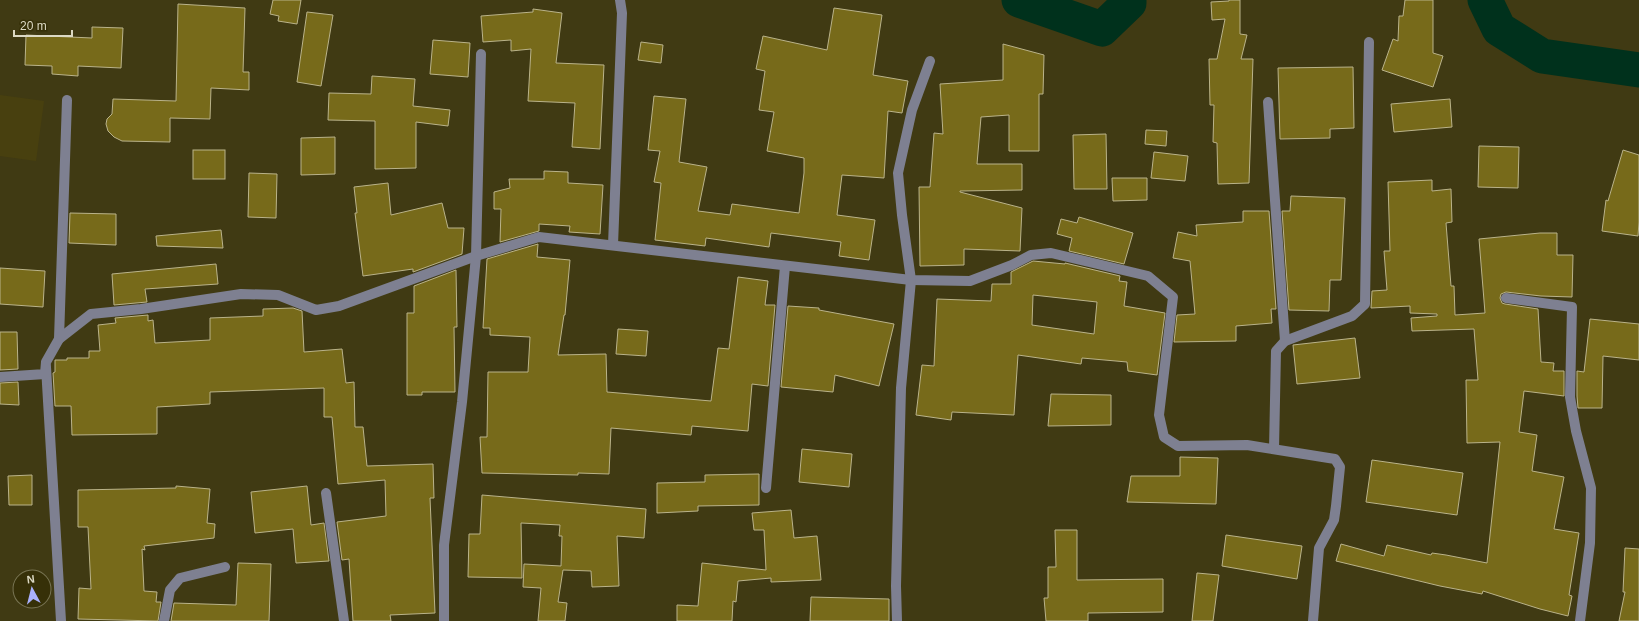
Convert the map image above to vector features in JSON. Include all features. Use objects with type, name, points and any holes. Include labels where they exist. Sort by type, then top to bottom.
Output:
[{"type":"street","points":[[613,245],[622,13],[620,0]]},
{"type":"street","points":[[1274,450],[1276,351],[1285,341],[1352,316],[1365,304],[1369,42]]},
{"type":"street","points":[[444,621],[444,545],[462,402],[476,256],[481,54]]},
{"type":"street","points":[[897,621],[896,586],[900,388],[911,280],[898,173],[912,110],[930,62]]},
{"type":"street","points":[[60,339],[67,100]]},
{"type":"street","points":[[1268,102],[1285,341]]},
{"type":"street","points":[[0,377],[45,374],[46,362],[60,339],[91,314],[141,309],[241,294],[278,295],[316,310],[339,306],[476,256],[538,237],[911,280],[970,281],[1012,265],[1031,255],[1051,253],[1148,276],[1173,297],[1159,415],[1164,437],[1178,446],[1246,445],[1335,459],[1340,467],[1334,520],[1319,548],[1313,621]]},
{"type":"street","points":[[766,488],[785,266]]},
{"type":"street","points":[[1506,298],[1572,308],[1570,397],[1576,431],[1591,488],[1590,543],[1580,621]]},
{"type":"street","points":[[46,362],[62,621]]},
{"type":"street","points":[[326,494],[344,621]]},
{"type":"street","points":[[164,621],[170,590],[180,578],[225,567]]},
{"type":"shaded area","points":[[0,95],[44,101],[36,161],[0,156]]},
{"type":"building","points":[[273,0],[301,0],[297,24],[278,21],[279,16],[270,14]]},
{"type":"building","points":[[1240,0],[1240,34],[1247,35],[1241,59],[1253,59],[1249,183],[1218,184],[1217,143],[1213,142],[1214,105],[1210,105],[1209,59],[1217,59],[1225,19],[1212,20],[1211,2]]},
{"type":"building","points":[[1405,0],[1433,0],[1433,53],[1443,56],[1433,87],[1382,70],[1393,39],[1398,41],[1399,16],[1403,16]]},
{"type":"building","points":[[178,4],[245,8],[243,72],[249,72],[249,90],[211,88],[210,119],[170,118],[170,142],[122,141],[114,137],[108,131],[106,124],[107,119],[112,114],[113,99],[176,101]]},
{"type":"building","points":[[834,8],[882,15],[873,75],[908,81],[902,113],[888,111],[884,178],[842,175],[837,215],[875,220],[869,260],[839,256],[841,242],[771,233],[769,247],[706,238],[705,246],[655,240],[661,183],[654,182],[660,151],[648,150],[654,96],[686,99],[679,162],[707,167],[698,211],[730,215],[732,204],[799,213],[804,173],[804,158],[767,151],[774,112],[759,110],[765,71],[756,69],[763,36],[827,50]]},
{"type":"building","points":[[533,9],[562,13],[556,63],[604,65],[600,149],[572,147],[575,103],[528,101],[531,49],[511,51],[511,40],[483,42],[481,16],[533,12]]},
{"type":"building","points":[[307,12],[333,15],[321,86],[297,82]]},
{"type":"building","points":[[92,27],[123,28],[121,68],[78,66],[78,76],[52,74],[52,66],[25,65],[26,35],[92,38]]},
{"type":"building","points":[[433,40],[470,43],[468,77],[430,74]]},
{"type":"building","points":[[641,42],[663,45],[661,63],[638,60]]},
{"type":"building","points":[[1003,44],[1044,55],[1043,94],[1039,94],[1039,151],[1009,151],[1009,115],[981,117],[977,164],[1022,164],[1022,190],[960,192],[1022,208],[1020,251],[964,249],[964,265],[920,266],[919,187],[930,187],[934,133],[943,134],[940,84],[1003,80]]},
{"type":"building","points":[[1353,67],[1354,128],[1330,129],[1330,138],[1280,139],[1278,68]]},
{"type":"building","points":[[372,76],[415,79],[413,106],[450,110],[448,126],[416,122],[416,168],[375,169],[375,121],[328,120],[329,93],[371,94]]},
{"type":"building","points":[[1450,99],[1452,127],[1394,132],[1391,104]]},
{"type":"building","points":[[1146,130],[1167,131],[1166,146],[1145,144]]},
{"type":"building","points":[[1106,134],[1107,189],[1074,189],[1073,135]]},
{"type":"building","points":[[335,137],[335,174],[301,175],[301,138]]},
{"type":"building","points":[[1479,146],[1519,147],[1518,188],[1478,187]]},
{"type":"building","points":[[193,150],[225,150],[225,179],[193,179]]},
{"type":"building","points":[[1623,150],[1639,155],[1638,236],[1602,231],[1606,200],[1608,201]]},
{"type":"building","points":[[1154,152],[1188,156],[1185,181],[1151,178]]},
{"type":"building","points":[[544,171],[568,172],[568,183],[603,185],[600,234],[569,232],[570,226],[539,224],[539,231],[500,242],[501,209],[494,209],[494,192],[510,188],[509,179],[544,179]]},
{"type":"building","points":[[249,173],[277,174],[276,218],[248,217]]},
{"type":"building","points":[[1112,178],[1147,178],[1147,200],[1113,201]]},
{"type":"building","points":[[1432,180],[1432,191],[1451,189],[1452,222],[1446,223],[1451,286],[1454,286],[1455,315],[1485,313],[1479,239],[1540,233],[1557,233],[1557,255],[1573,255],[1572,297],[1541,296],[1506,292],[1501,294],[1500,298],[1502,303],[1505,304],[1538,309],[1541,362],[1554,363],[1553,371],[1564,371],[1564,396],[1524,391],[1519,432],[1537,435],[1532,471],[1564,477],[1554,529],[1579,533],[1569,595],[1572,596],[1568,616],[1483,591],[1482,594],[1440,586],[1336,561],[1341,544],[1384,556],[1387,545],[1431,555],[1432,553],[1446,555],[1487,563],[1500,442],[1467,443],[1466,380],[1478,380],[1474,329],[1412,331],[1411,318],[1437,316],[1437,314],[1410,313],[1410,306],[1371,308],[1372,291],[1387,290],[1384,251],[1390,251],[1388,182]]},
{"type":"building","points":[[388,183],[391,215],[442,203],[448,228],[464,228],[462,254],[413,272],[413,269],[363,276],[355,213],[357,213],[354,187]]},
{"type":"building","points":[[1291,196],[1345,198],[1341,280],[1330,280],[1329,311],[1289,310],[1282,211],[1290,211]]},
{"type":"building","points":[[1243,211],[1269,211],[1276,309],[1271,309],[1272,323],[1236,326],[1236,341],[1174,342],[1177,315],[1195,314],[1190,261],[1173,258],[1178,232],[1197,236],[1196,225],[1243,222]]},
{"type":"building","points":[[70,213],[116,214],[116,245],[69,243]]},
{"type":"building","points":[[1079,217],[1133,233],[1124,264],[1069,251],[1072,238],[1057,234],[1061,219],[1077,223]]},
{"type":"building","points":[[221,230],[223,248],[157,246],[156,236]]},
{"type":"building","points":[[538,244],[537,257],[570,260],[565,315],[558,355],[606,354],[607,392],[711,401],[718,348],[729,349],[738,277],[768,281],[765,305],[775,305],[768,386],[752,384],[748,431],[692,426],[691,435],[611,428],[609,474],[578,473],[578,475],[482,473],[480,437],[487,437],[488,372],[528,372],[530,337],[490,335],[490,328],[483,328],[487,259]]},
{"type":"building","points":[[1033,261],[1065,263],[1120,276],[1119,281],[1127,282],[1124,306],[1165,313],[1157,375],[1128,371],[1127,362],[1082,358],[1081,364],[1018,355],[1014,415],[952,412],[951,420],[916,415],[922,365],[934,366],[937,299],[991,301],[992,284],[1011,284],[1011,272]],"holes":[[[1033,295],[1097,302],[1094,334],[1032,325]]]},
{"type":"building","points":[[216,264],[218,284],[145,289],[147,302],[114,305],[112,274]]},
{"type":"building","points":[[0,268],[45,271],[43,307],[0,304]]},
{"type":"building","points":[[456,270],[457,327],[454,327],[455,392],[422,392],[422,395],[407,395],[407,313],[414,313],[414,286]]},
{"type":"building","points":[[788,306],[819,308],[819,310],[894,324],[879,386],[835,375],[833,392],[781,387]]},
{"type":"building","points":[[293,308],[302,311],[304,352],[342,349],[346,383],[354,382],[355,427],[363,427],[367,466],[433,464],[434,498],[430,498],[435,613],[390,615],[391,621],[353,621],[349,559],[342,560],[337,522],[386,516],[385,480],[338,484],[332,417],[324,417],[324,388],[210,392],[210,404],[157,407],[157,434],[72,435],[71,406],[55,406],[53,373],[55,372],[55,360],[67,360],[67,358],[89,358],[89,351],[100,351],[98,325],[116,323],[115,318],[148,315],[148,321],[153,320],[155,343],[210,340],[210,318],[263,316],[263,309]]},
{"type":"building","points":[[1590,319],[1639,324],[1639,360],[1603,356],[1602,408],[1578,408],[1577,371],[1584,372]]},
{"type":"building","points":[[618,329],[648,331],[646,356],[616,354]]},
{"type":"building","points":[[0,332],[17,332],[18,369],[0,370]]},
{"type":"building","points":[[1355,338],[1360,378],[1297,384],[1293,345]]},
{"type":"building","points":[[18,382],[19,405],[0,404],[0,383]]},
{"type":"building","points":[[1051,394],[1111,395],[1111,425],[1048,426]]},
{"type":"building","points":[[802,449],[852,454],[849,487],[799,482]]},
{"type":"building","points":[[1180,457],[1218,458],[1216,504],[1127,502],[1131,476],[1180,476]]},
{"type":"building","points":[[1372,460],[1463,473],[1457,515],[1366,502]]},
{"type":"building","points":[[759,474],[759,505],[698,506],[698,511],[657,513],[657,483],[705,482],[705,475]]},
{"type":"building","points":[[32,475],[32,505],[9,505],[8,476]]},
{"type":"building","points":[[176,486],[210,489],[207,523],[215,524],[214,538],[144,546],[145,550],[142,549],[144,591],[157,592],[156,602],[161,602],[158,621],[78,619],[79,588],[91,589],[88,527],[78,527],[78,490],[176,488]]},
{"type":"building","points":[[307,486],[311,525],[324,523],[329,561],[296,563],[293,529],[255,533],[251,492]]},
{"type":"building","points":[[482,495],[646,509],[644,538],[617,536],[619,586],[592,587],[591,571],[563,570],[558,602],[567,603],[565,621],[538,621],[541,588],[523,587],[524,564],[561,566],[562,536],[559,536],[560,525],[521,523],[522,578],[468,577],[469,534],[480,534]]},
{"type":"building","points":[[791,510],[794,538],[817,536],[821,580],[771,582],[771,578],[738,581],[736,602],[733,601],[732,621],[677,621],[677,605],[698,606],[702,563],[766,570],[764,530],[754,530],[752,513]]},
{"type":"building","points":[[1055,530],[1077,530],[1077,580],[1163,579],[1163,612],[1088,613],[1088,621],[1046,621],[1044,598],[1048,598],[1048,567],[1056,567]]},
{"type":"building","points":[[1226,535],[1302,546],[1297,579],[1222,566]]},
{"type":"building","points":[[1625,548],[1639,549],[1639,621],[1619,621],[1625,592],[1623,592]]},
{"type":"building","points":[[238,563],[271,564],[269,621],[171,621],[174,603],[236,605]]},
{"type":"building","points":[[1197,573],[1219,575],[1213,621],[1192,621]]},
{"type":"building","points":[[811,597],[889,599],[889,621],[810,621]]},
{"type":"waterway","points":[[1019,0],[1102,29],[1129,3],[1129,0]]},
{"type":"waterway","points":[[1485,0],[1499,29],[1542,56],[1639,70]]}]
